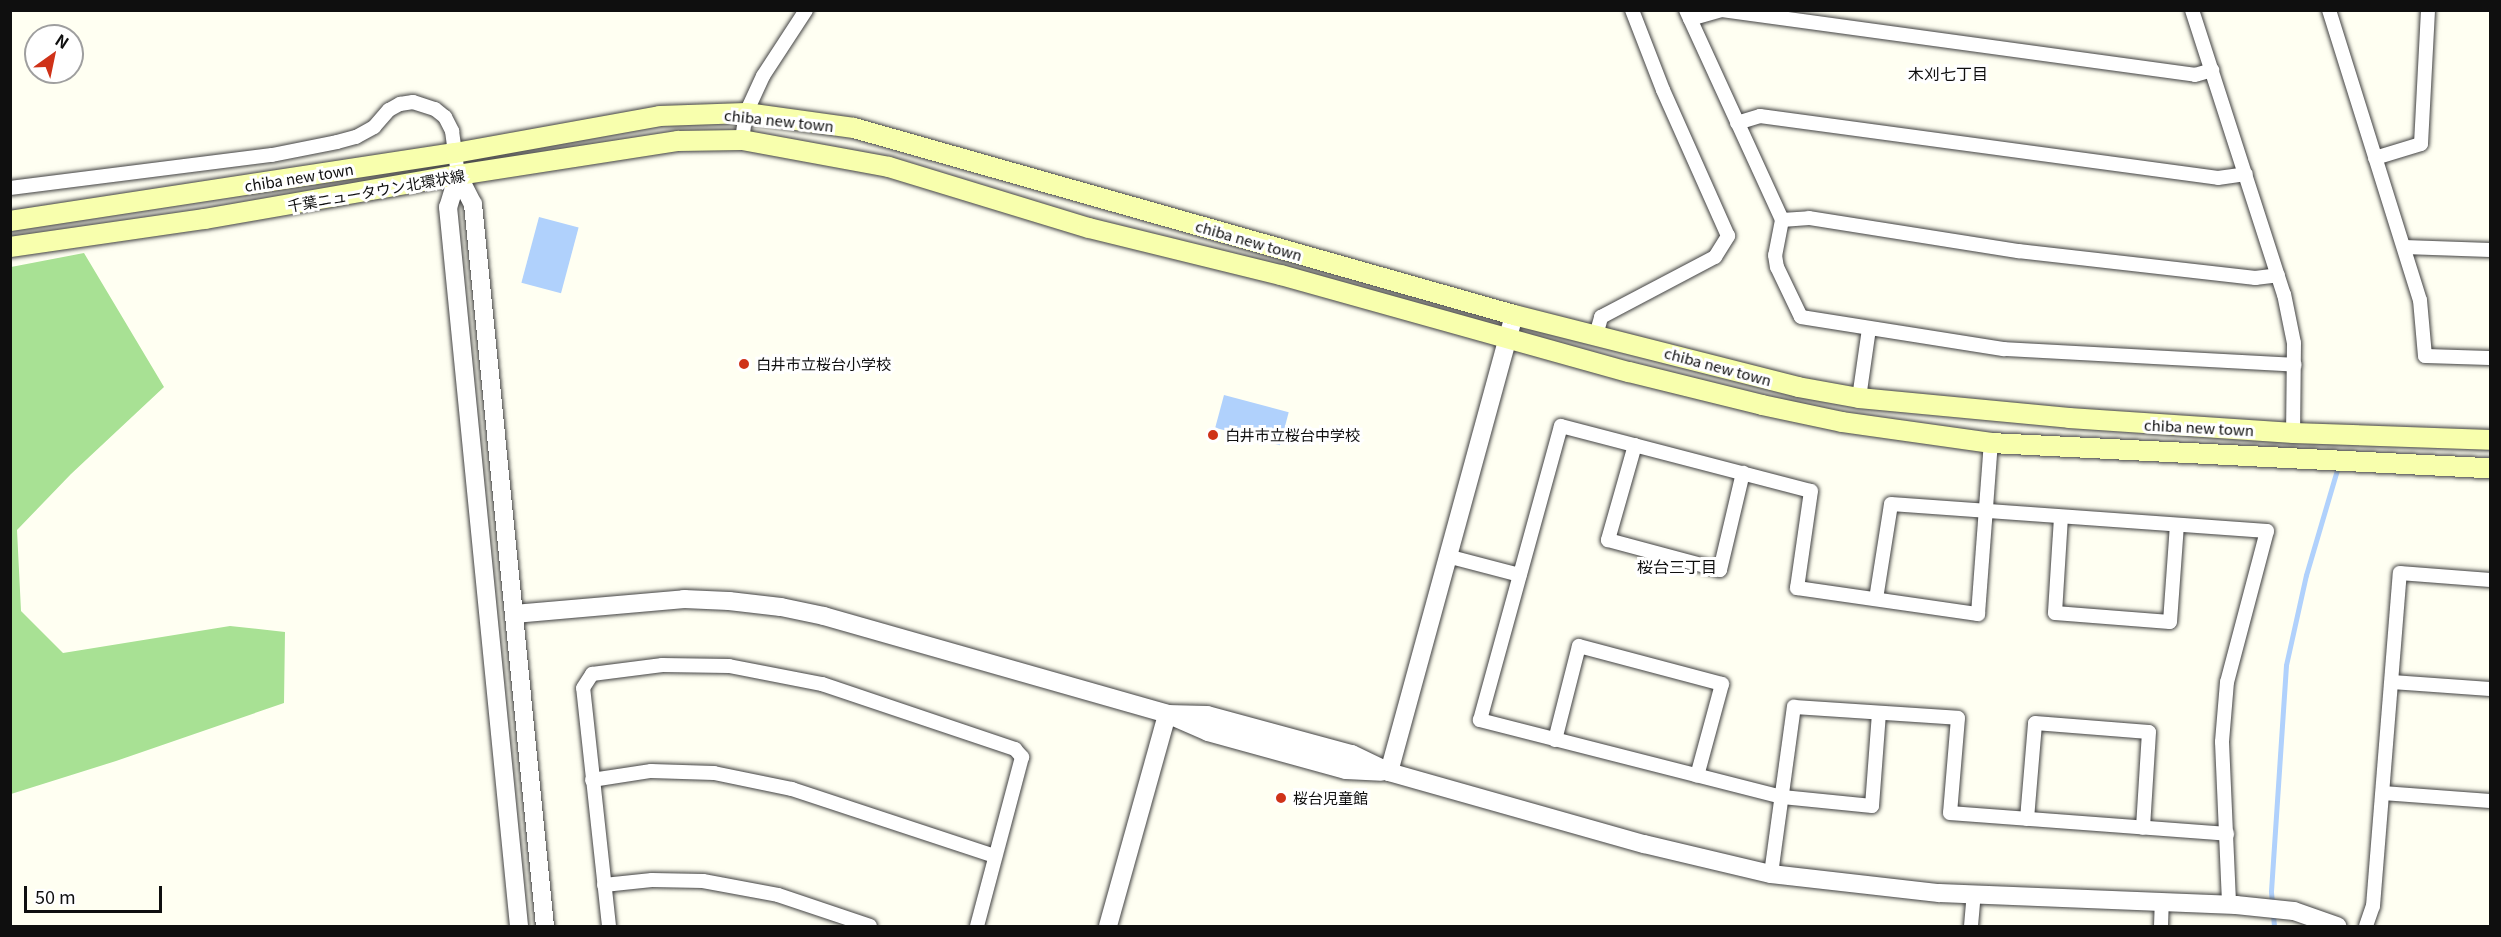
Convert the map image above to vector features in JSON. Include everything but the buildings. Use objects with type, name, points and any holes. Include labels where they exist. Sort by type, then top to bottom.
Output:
[{"type":"main road","name":"chiba new town","points":[[10,221],[455,153],[660,116],[746,113],[855,128],[1514,315],[1798,387],[1859,398],[2069,418],[2294,433],[2490,440]]},
{"type":"main road","name":"chiba new town","points":[[742,140],[890,166],[1089,228],[1281,276],[1508,339],[1762,405],[1842,422],[1991,443],[2490,468]]},
{"type":"main road","name":"千葉ニュータウン北環状線","points":[[10,248],[205,219],[458,175],[678,141],[742,140]]},
{"type":"street","points":[[742,140],[746,113],[763,76],[806,10]]},
{"type":"street","points":[[1596,335],[1601,317],[1715,257],[1728,236],[1663,90],[1632,10]]},
{"type":"street","points":[[2212,70],[2194,75],[1721,10],[1688,15],[1782,220],[1775,255],[1777,267],[1801,317],[2004,349],[2295,365]]},
{"type":"street","points":[[2192,10],[2278,275],[2290,323],[2295,365],[2294,433]]},
{"type":"street","points":[[2329,10],[2420,300],[2425,356],[2490,358]]},
{"type":"street","points":[[2375,158],[2421,144],[2428,10]]},
{"type":"street","points":[[10,188],[272,154],[337,142],[356,137],[374,127],[389,110],[400,104],[413,102],[435,109],[445,117],[452,131],[458,175],[473,204],[545,927]]},
{"type":"street","points":[[1737,123],[1760,116],[2218,178],[2246,174]]},
{"type":"street","points":[[458,175],[448,207],[519,927]]},
{"type":"street","points":[[1782,220],[1809,218],[2018,250],[2256,278],[2278,275]]},
{"type":"street","points":[[2404,247],[2490,250]]},
{"type":"street","points":[[1389,772],[1514,315]]},
{"type":"street","points":[[1859,398],[1869,329]]},
{"type":"street","points":[[1879,713],[1872,806],[1782,797],[1480,720],[1561,426],[1810,491],[1797,588],[1978,614],[1991,443]]},
{"type":"street","points":[[1635,445],[1608,540],[1720,570],[1743,473]]},
{"type":"street","points":[[1876,599],[1891,504],[2267,531],[2227,682],[2222,742],[2229,904]]},
{"type":"street","points":[[2061,517],[2055,613],[2170,622],[2177,525]]},
{"type":"street","points":[[1447,556],[1520,575]]},
{"type":"street","points":[[2366,927],[2373,906],[2400,573],[2490,580]]},
{"type":"street","points":[[514,614],[684,599],[729,600],[781,607],[824,616],[1167,714],[1207,715],[1352,754],[1389,772],[1644,844],[1771,874],[1860,886],[1974,894],[2229,904],[2294,911],[2337,927]]},
{"type":"street","points":[[1555,740],[1579,646],[1722,684],[1697,776]]},
{"type":"street","points":[[609,927],[583,688],[592,674],[662,665],[729,666],[822,684],[1015,749],[1022,758],[977,927]]},
{"type":"street","points":[[2392,681],[2490,690]]},
{"type":"street","points":[[1771,874],[1794,707],[1958,718],[1950,813],[2227,834]]},
{"type":"street","points":[[1108,927],[1167,714]]},
{"type":"street","points":[[2027,819],[2035,723],[2149,732],[2143,828]]},
{"type":"street","points":[[592,780],[651,771],[714,773],[792,789],[995,856]]},
{"type":"street","points":[[2383,793],[2490,801]]},
{"type":"street","points":[[604,885],[652,880],[703,881],[778,896],[870,927]]},
{"type":"street","points":[[1971,927],[1974,894]]},
{"type":"street","points":[[2161,927],[2162,902]]},
{"type":"green space","points":[[84,253],[164,387],[71,474],[17,530],[21,611],[63,653],[230,626],[285,632],[284,703],[116,761],[11,794],[11,267]]},
{"type":"water","points":[[539,217],[579,228],[561,293],[521,283]]},
{"type":"water","points":[[1224,395],[1289,412],[1280,445],[1215,428]]},
{"type":"waterway","points":[[2274,926],[2271,891],[2286,665],[2306,575],[2337,470]]},
{"type":"place","name":"白井市立桜台小学校","points":[[744,364]]},
{"type":"place","name":"白井市立桜台中学校","points":[[1213,435]]},
{"type":"place","name":"桜台児童館","points":[[1281,798]]},
{"type":"district","name":"木刈七丁目","points":[[1948,73]]},
{"type":"district","name":"桜台三丁目","points":[[1677,566]]}]
